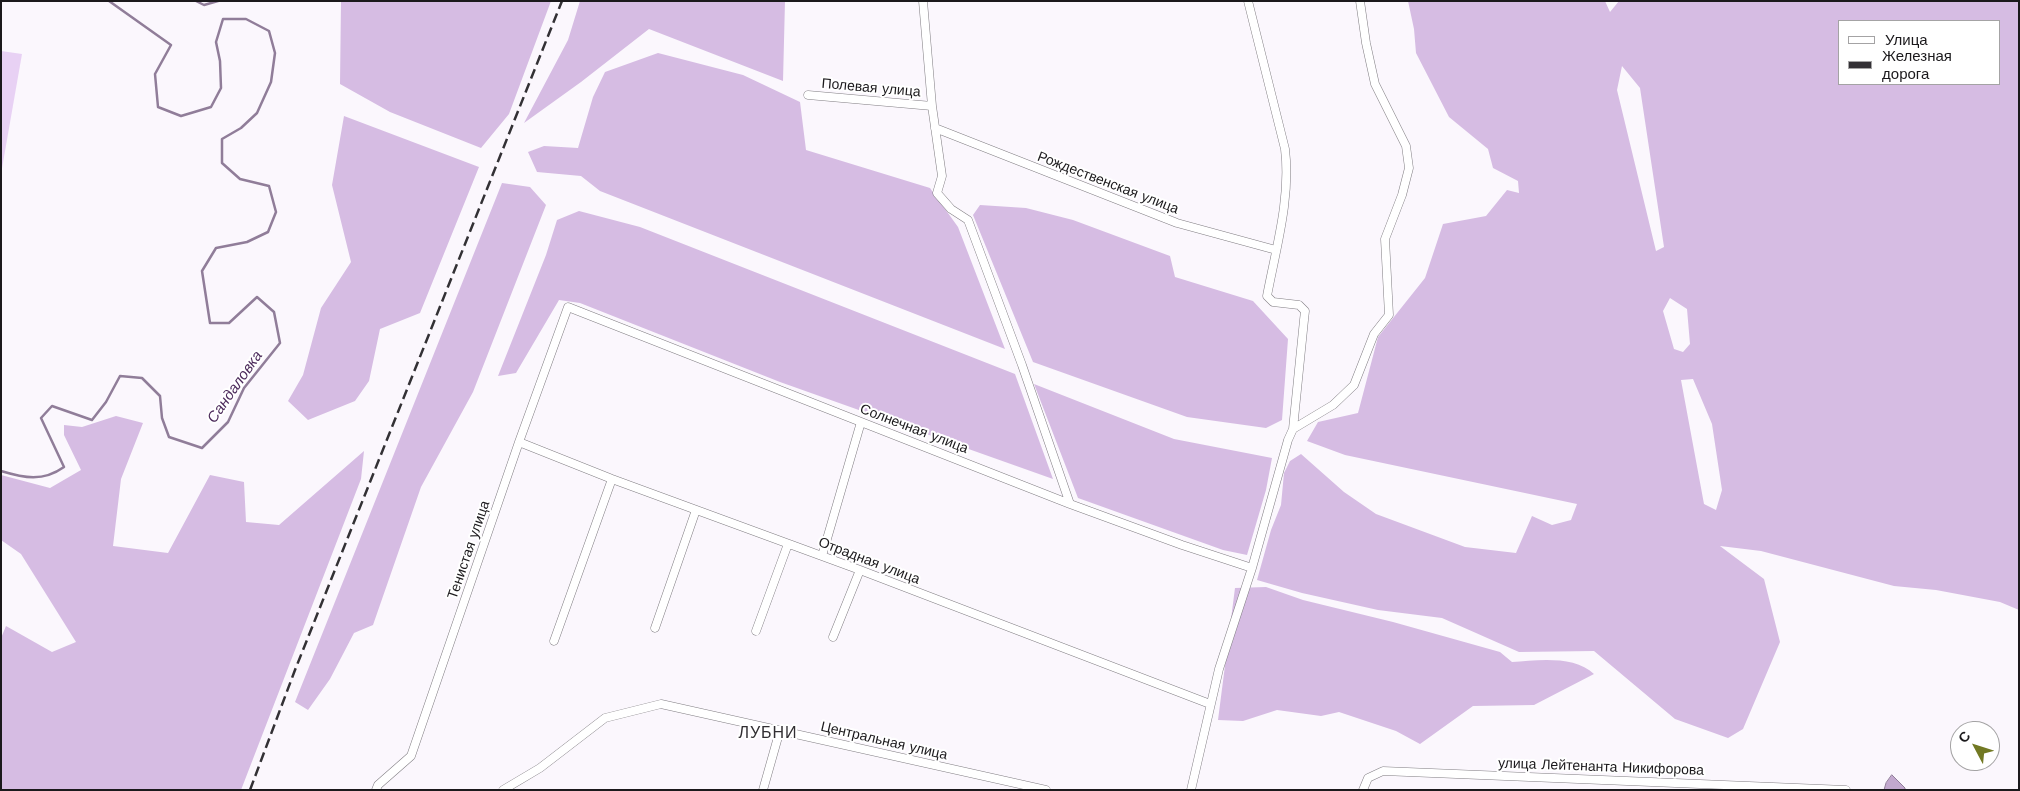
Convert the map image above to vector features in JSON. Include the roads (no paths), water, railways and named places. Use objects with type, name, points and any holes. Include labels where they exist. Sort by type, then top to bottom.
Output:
[{"type":"street","points":[[924,1],[932,106],[942,176],[937,193],[951,209],[968,220],[1022,365],[1070,504]]},
{"type":"street","points":[[1190,790],[1219,669],[1252,568],[1288,440],[1293,429],[1305,311],[1299,305],[1273,302],[1267,296],[1286,195],[1287,163],[1248,1]]},
{"type":"street","points":[[1293,429],[1333,405],[1354,385],[1374,334],[1383,323],[1389,310],[1385,239],[1402,195],[1408,168],[1406,146],[1375,84],[1366,43],[1360,1]]},
{"type":"street","name":"Полевая улица","points":[[808,95],[932,106]]},
{"type":"street","name":"Рождественская улица","points":[[935,128],[1177,224],[1276,250]]},
{"type":"street","name":"Солнечная улица","points":[[568,307],[1070,504],[1182,545],[1252,568]]},
{"type":"street","name":"Тенистая улица","points":[[376,790],[378,785],[411,756],[519,442],[568,307]]},
{"type":"street","points":[[822,556],[860,422]]},
{"type":"street","name":"Отрадная улица","points":[[519,442],[612,479],[860,570],[1210,704]]},
{"type":"street","points":[[554,641],[612,479]]},
{"type":"street","points":[[655,628],[696,510]]},
{"type":"street","points":[[756,631],[788,544]]},
{"type":"street","points":[[833,636],[860,570]]},
{"type":"street","name":"Центральная улица","points":[[503,790],[540,768],[605,718],[661,704],[1046,790]]},
{"type":"street","points":[[763,790],[780,730]]},
{"type":"street","name":"улица Лейтенанта Никифорова","points":[[1363,790],[1368,778],[1383,771],[1846,790]]},
{"type":"waterway","name":"Сандаловка","points":[[1,471],[26,477],[41,477],[64,467],[41,418],[52,406],[92,420],[106,402],[120,376],[142,378],[160,396],[162,418],[169,437],[202,448],[228,422],[244,388],[280,343],[274,312],[257,297],[229,323],[210,323],[202,271],[216,248],[247,242],[268,232],[276,212],[269,186],[240,179],[222,163],[222,139],[241,128],[257,113],[271,82],[275,53],[269,31],[246,19],[223,19],[216,42],[220,61],[221,88],[211,107],[181,116],[158,107],[155,74],[171,45],[109,1]]},
{"type":"waterway","name":"Сандаловка","points":[[196,1],[204,5],[218,1]]},
{"type":"railway","points":[[250,790],[295,670],[562,1]]},
{"type":"district","name":"ЛУБНИ","points":[[768,733]]}]
